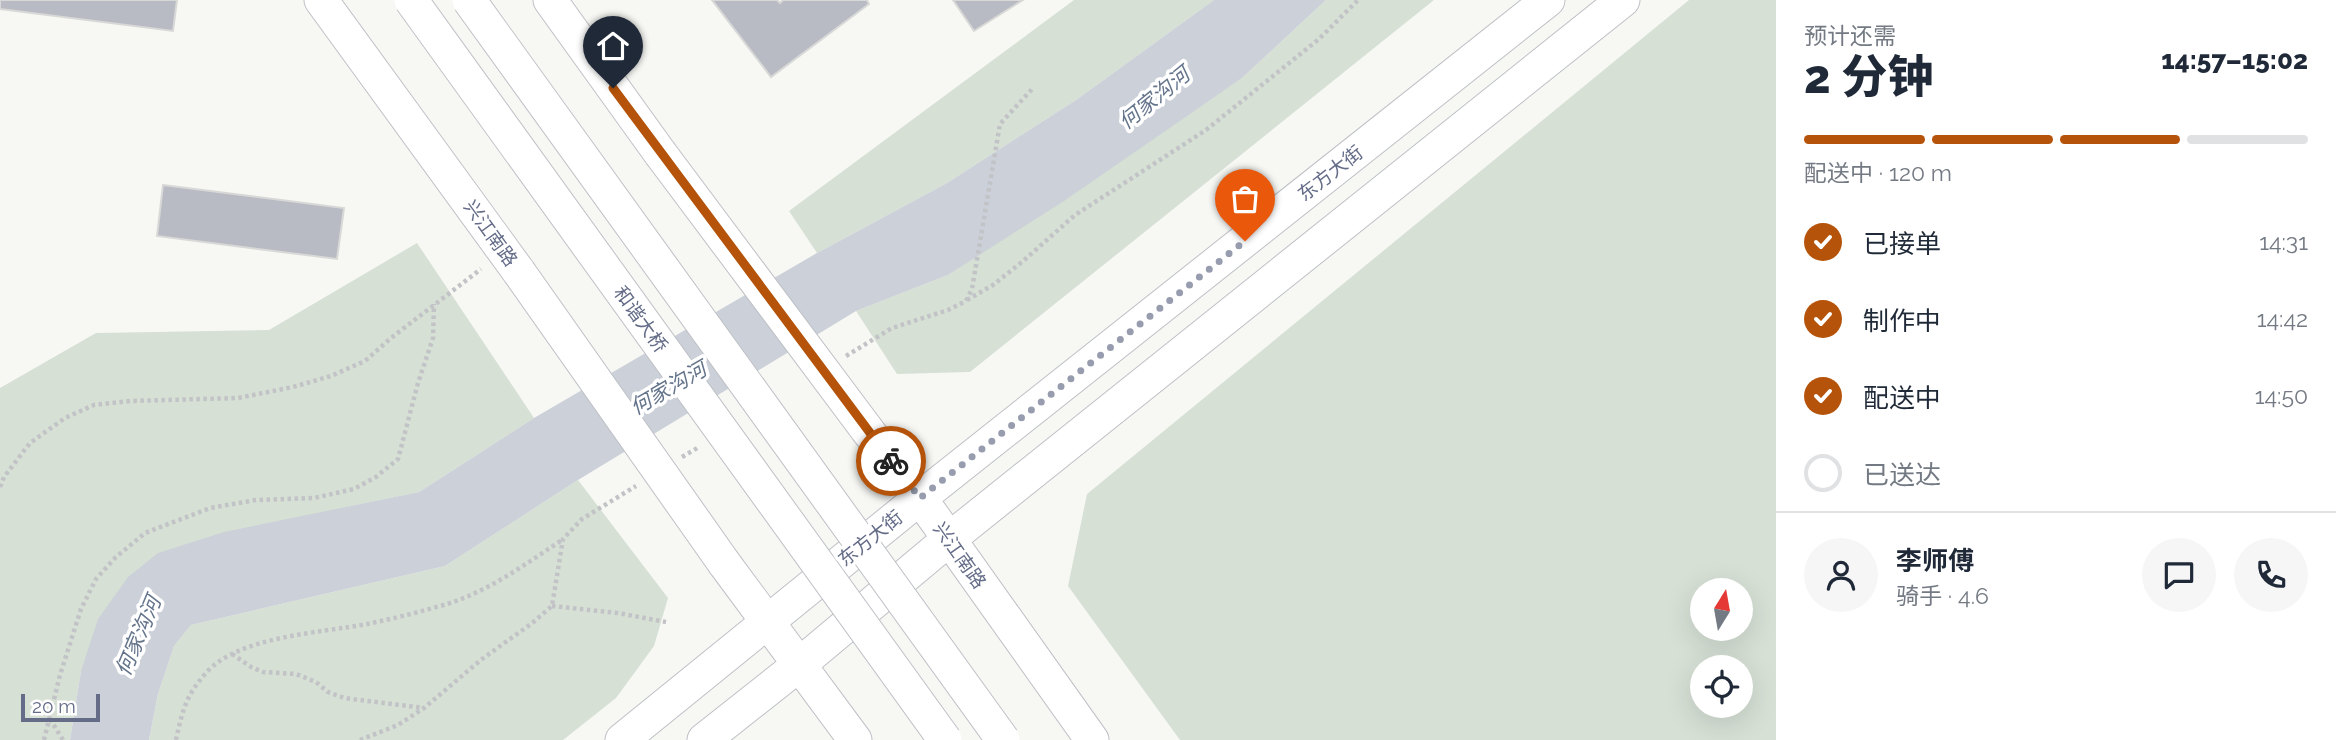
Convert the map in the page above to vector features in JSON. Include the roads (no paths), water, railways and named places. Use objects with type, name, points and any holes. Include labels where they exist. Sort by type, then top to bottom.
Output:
[{"type":"main road","name":"兴江南路","points":[[321,0],[724,563],[855,740]]},
{"type":"main road","name":"和谐大桥","points":[[411,0],[945,740]]},
{"type":"main road","points":[[469,0],[1003,740]]},
{"type":"main road","name":"兴江南路","points":[[550,0],[660,153],[920,498],[1092,740]]},
{"type":"main road","name":"东方大街","points":[[622,740],[920,498],[1548,0]]},
{"type":"main road","points":[[704,740],[948,540],[1623,0]]},
{"type":"water","name":"何家沟河","points":[[1214,0],[1326,0],[1242,78],[1064,201],[948,275],[856,311],[578,480],[445,566],[191,625],[174,646],[158,694],[149,740],[70,740],[81,671],[98,619],[128,577],[158,553],[224,532],[419,492],[534,418],[817,253],[947,183],[1076,100]]}]
